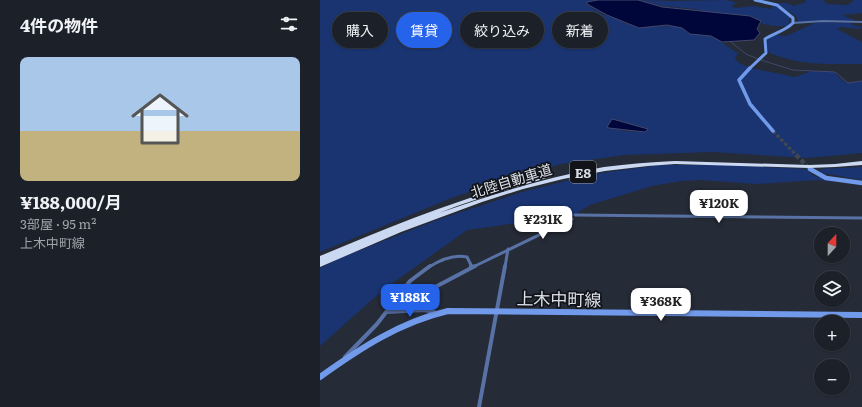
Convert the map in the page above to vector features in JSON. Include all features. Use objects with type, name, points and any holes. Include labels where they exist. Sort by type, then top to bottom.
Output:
[{"type":"highway","name":"北陸自動車道","points":[[320,259],[389,230],[476,197],[526,182],[586,168],[627,162],[668,159],[814,162],[862,159]]},
{"type":"highway","name":"北陸自動車道","points":[[320,264],[391,234],[480,201],[534,184],[588,171],[629,165],[681,162],[817,166],[862,163]]},
{"type":"main road","points":[[755,0],[777,5],[791,15],[793,23],[788,28],[772,34],[765,39],[766,53],[741,76],[739,80],[750,104],[773,131]]},
{"type":"main road","points":[[810,169],[826,178],[862,183]]},
{"type":"main road","name":"上木中町線","points":[[320,377],[362,346],[414,322],[437,313],[448,311],[862,315]]},
{"type":"street","points":[[793,23],[823,20],[862,22]]},
{"type":"street","points":[[575,215],[862,218]]},
{"type":"street","points":[[402,311],[422,294],[472,266],[572,219]]},
{"type":"street","points":[[479,407],[508,249]]},
{"type":"street","points":[[362,346],[401,290],[424,268],[451,257],[461,255],[467,257],[472,266]]},
{"type":"street","points":[[387,312],[425,310],[437,313]]},
{"type":"shaded area","points":[[320,0],[596,0],[586,2],[587,5],[599,12],[552,12],[552,48],[608,48],[608,16],[622,19],[623,23],[641,27],[674,26],[680,27],[690,34],[710,36],[738,53],[735,58],[739,63],[751,68],[795,77],[812,71],[836,72],[837,76],[847,83],[862,81],[862,153],[807,158],[712,152],[624,155],[561,164],[454,197],[320,252]],"holes":[[[616,120],[645,132],[623,131],[609,124]]]},
{"type":"shaded area","points":[[598,0],[638,0],[662,7],[750,16],[761,21],[757,29],[760,33],[754,40],[722,42],[711,36],[690,34],[682,28],[667,25],[639,28],[608,15],[608,12],[602,12],[587,4],[587,2]]},
{"type":"shaded area","points":[[639,0],[726,0],[735,2],[735,4],[731,6],[736,8],[753,6],[770,9],[775,5],[790,16],[789,26],[762,24],[762,21],[751,16],[710,13],[695,9],[663,6]]},
{"type":"shaded area","points":[[805,0],[823,0],[827,4],[848,5],[854,0],[862,0],[862,13],[842,15],[854,20],[852,22],[822,20],[798,23],[797,17],[776,3],[787,3],[794,6],[806,2]]},
{"type":"shaded area","points":[[817,22],[850,23],[855,26],[862,27],[861,29],[841,27],[837,29],[862,42],[862,64],[826,64],[804,62],[769,53],[766,44],[768,39],[774,35],[786,36]]},
{"type":"shaded area","points":[[612,119],[648,129],[645,132],[609,128],[607,127]]},
{"type":"shaded area","points":[[661,165],[723,165],[806,169],[814,176],[833,180],[834,182],[818,180],[757,184],[700,180],[681,181],[652,186],[590,205],[569,218],[524,222],[467,230],[383,290],[320,346],[320,268],[343,257],[437,220],[522,192],[593,174]]},
{"type":"shaded area","points":[[862,167],[862,180],[822,173],[819,169]]},
{"type":"waterway","points":[[731,42],[746,54],[758,59]]},
{"type":"waterway","points":[[761,60],[793,70],[835,72],[848,83],[862,81]]},
{"type":"tunnel","points":[[773,131],[797,156]]},
{"type":"tunnel","points":[[797,156],[810,169]]}]
